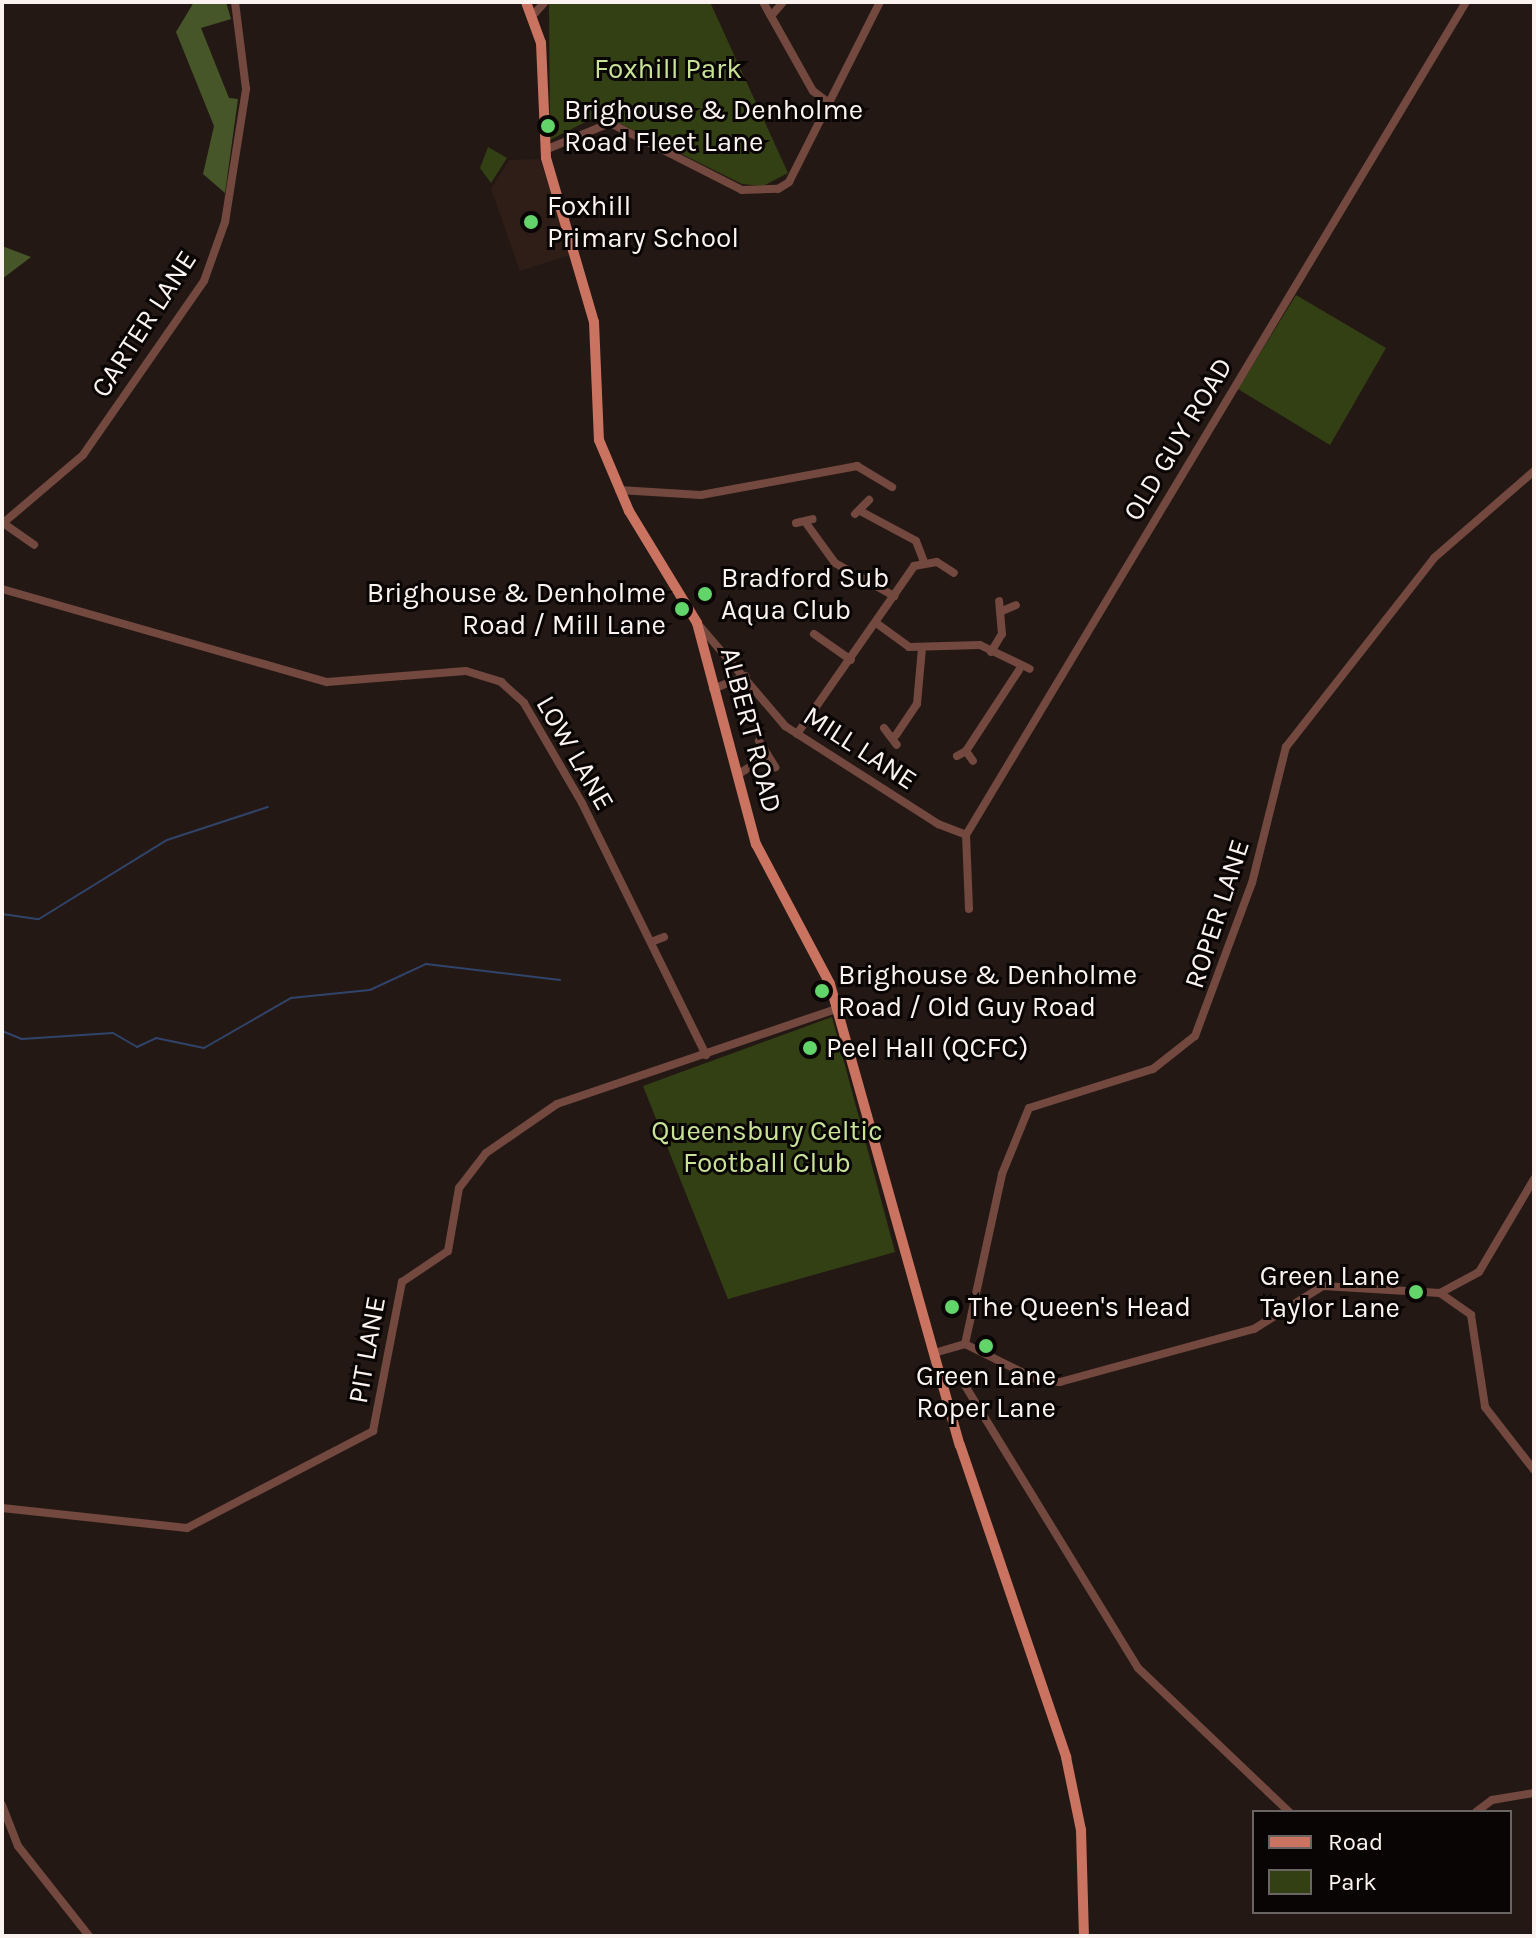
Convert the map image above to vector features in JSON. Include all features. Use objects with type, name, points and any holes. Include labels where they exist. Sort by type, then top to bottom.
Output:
[{"type":"main road","points":[[526,2],[535,13]]},
{"type":"main road","name":"ALBERT ROAD","points":[[535,13],[545,150],[594,322],[599,440],[619,490],[697,623],[756,844],[836,1009],[864,1093],[940,1378],[1066,1757],[1081,1830],[1084,1936]]},
{"type":"street","name":"CARTER LANE","points":[[2,523],[83,455],[204,281],[238,150],[245,58],[235,2]]},
{"type":"street","points":[[535,13],[545,2]]},
{"type":"street","points":[[763,2],[813,91],[829,103]]},
{"type":"street","points":[[771,16],[783,2]]},
{"type":"street","points":[[545,150],[589,126],[610,123],[742,190],[765,192],[789,182],[880,2]]},
{"type":"street","name":"OLD GUY ROAD","points":[[966,835],[1466,2]]},
{"type":"street","points":[[619,490],[701,495],[857,466],[892,487]]},
{"type":"street","name":"ROPER LANE","points":[[965,1344],[1002,1174],[1029,1108],[1153,1069],[1195,1036],[1252,883],[1286,747],[1434,558],[1534,471]]},
{"type":"street","points":[[869,500],[858,513],[916,541],[924,562]]},
{"type":"street","points":[[805,522],[835,563],[894,596]]},
{"type":"street","points":[[2,523],[34,545]]},
{"type":"street","points":[[924,562],[950,570],[940,576]]},
{"type":"street","points":[[797,734],[879,625],[894,596],[924,562]]},
{"type":"street","name":"LOW LANE","points":[[2,589],[327,682],[466,671],[501,682],[548,744],[706,1055]]},
{"type":"street","points":[[991,652],[1002,634],[999,601]]},
{"type":"street","points":[[1002,611],[1016,605]]},
{"type":"street","name":"MILL LANE","points":[[697,623],[797,734],[966,835]]},
{"type":"street","points":[[879,625],[922,648],[970,643],[1019,670],[1030,669]]},
{"type":"street","points":[[814,634],[851,660]]},
{"type":"street","points":[[884,728],[897,740],[917,704],[922,648]]},
{"type":"street","points":[[957,756],[966,751],[1019,670]]},
{"type":"street","points":[[713,689],[746,676]]},
{"type":"street","points":[[759,741],[775,767]]},
{"type":"street","points":[[966,751],[973,761]]},
{"type":"street","points":[[737,775],[767,756]]},
{"type":"street","points":[[966,835],[969,909]]},
{"type":"street","points":[[651,942],[664,937]]},
{"type":"street","name":"PIT LANE","points":[[2,1508],[187,1528],[373,1431],[402,1282],[448,1251],[469,1170],[557,1104],[836,1009]]},
{"type":"street","points":[[1440,1293],[1485,1265],[1534,1179]]},
{"type":"street","points":[[934,1353],[965,1344],[1040,1381],[1060,1382],[1254,1329],[1323,1286],[1440,1293],[1471,1315],[1485,1407],[1534,1470]]},
{"type":"street","points":[[940,1378],[961,1379],[1138,1668],[1287,1810]]},
{"type":"street","points":[[1479,1810],[1492,1800],[1534,1793]]},
{"type":"street","points":[[2,1805],[18,1846],[89,1936]]},
{"type":"shaded area","name":"Foxhill Primary School","points":[[540,159],[570,255],[520,271],[491,189],[509,160]]},
{"type":"green space","points":[[194,2],[226,2],[231,19],[201,28],[229,98],[238,99],[225,193],[203,174],[214,126],[176,32]]},
{"type":"green space","name":"Foxhill Park","points":[[549,2],[710,2],[788,173],[763,186],[742,184],[601,114],[550,140]]},
{"type":"green space","points":[[488,147],[507,158],[491,183],[480,168]]},
{"type":"green space","points":[[2,246],[31,257],[2,279]]},
{"type":"green space","points":[[1296,295],[1386,348],[1330,445],[1238,389]]},
{"type":"green space","name":"Queensbury Celtic Football Club","points":[[832,1017],[895,1252],[728,1299],[643,1086]]},
{"type":"waterway","points":[[2,914],[39,919],[167,840],[268,807]]},
{"type":"waterway","points":[[2,1031],[22,1039],[113,1033],[137,1047],[156,1038],[204,1048],[291,998],[370,990],[426,964],[560,980]]},
{"type":"place","name":"Brighouse & Denholme Road Fleet Lane","points":[[548,126]]},
{"type":"place","name":"Foxhill Primary School","points":[[531,222]]},
{"type":"place","name":"Bradford Sub Aqua Club","points":[[705,594]]},
{"type":"place","name":"Brighouse & Denholme Road / Mill Lane","points":[[682,609]]},
{"type":"place","name":"Brighouse & Denholme Road / Old Guy Road","points":[[822,991]]},
{"type":"place","name":"Peel Hall (QCFC)","points":[[810,1048]]},
{"type":"place","name":"Green Lane Taylor Lane","points":[[1416,1292]]},
{"type":"place","name":"The Queen's Head","points":[[952,1307]]},
{"type":"place","name":"Green Lane Roper Lane","points":[[986,1346]]}]
